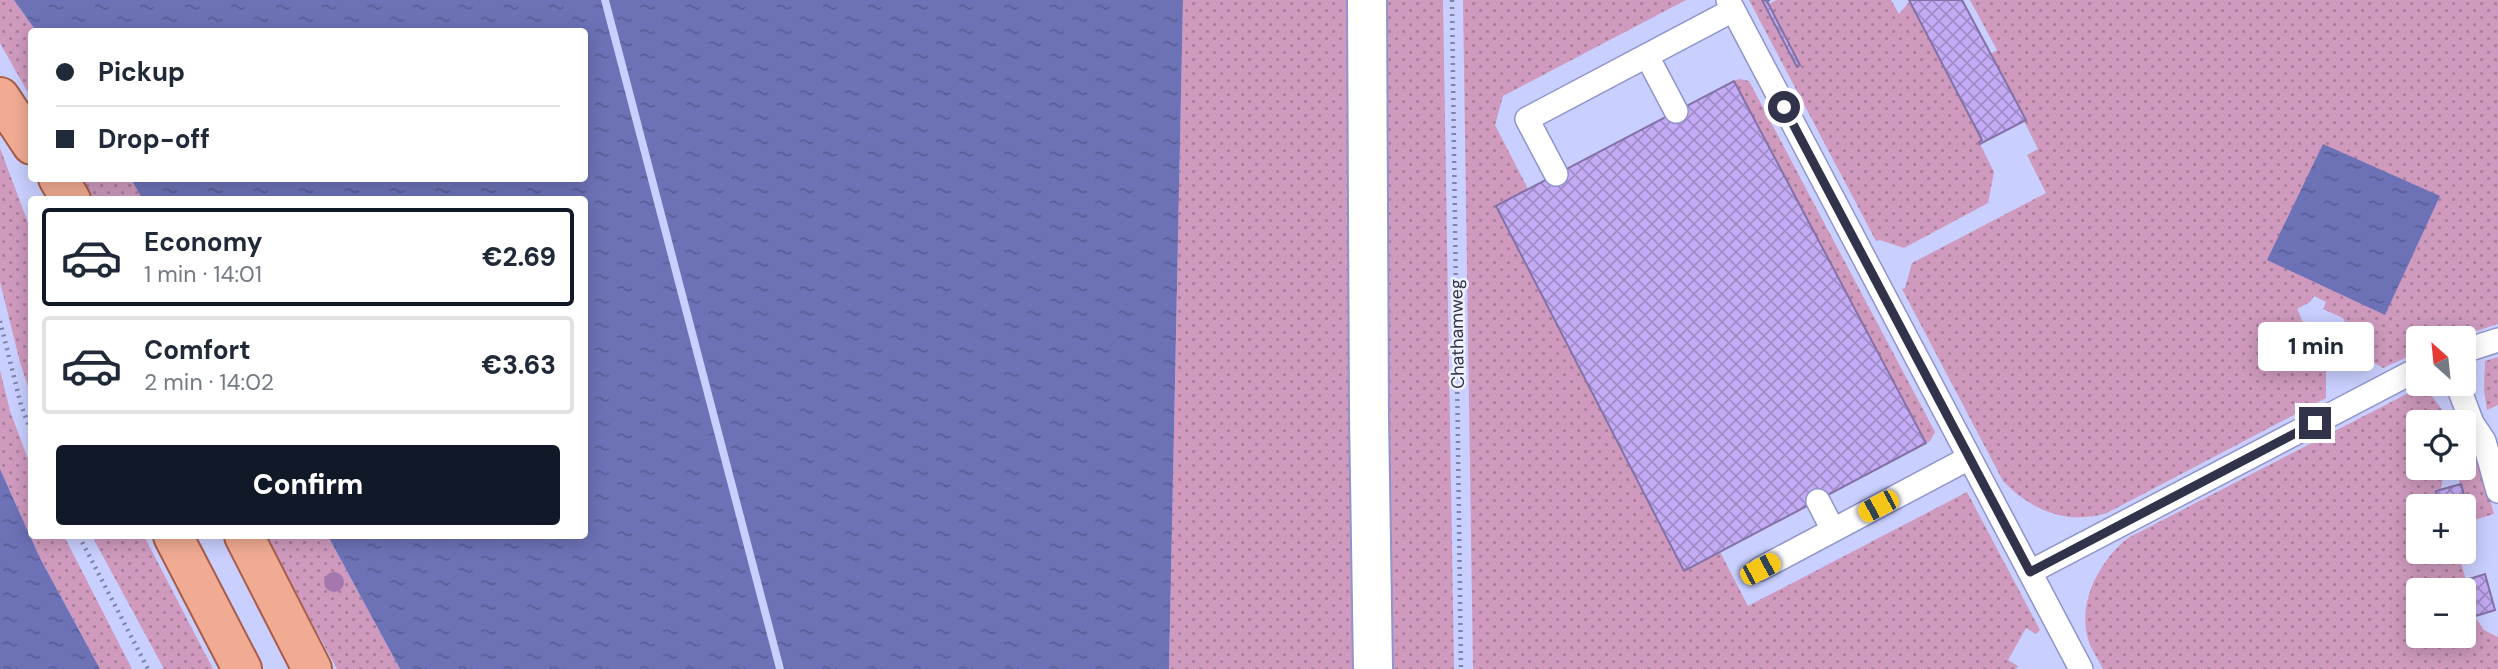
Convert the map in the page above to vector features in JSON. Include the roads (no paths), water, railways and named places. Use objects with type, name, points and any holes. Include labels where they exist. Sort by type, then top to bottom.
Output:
[{"type":"main road","points":[[0,97],[28,147]]},
{"type":"main road","points":[[175,539],[242,669]]},
{"type":"main road","points":[[246,539],[312,669]]},
{"type":"street","points":[[1367,0],[1368,402],[1373,669]]},
{"type":"lane","points":[[1556,174],[1527,119],[1647,56],[1730,5],[2081,669]]},
{"type":"lane","points":[[1647,56],[1676,111]]},
{"type":"lane","points":[[2476,347],[2498,340]]},
{"type":"lane","points":[[2030,572],[2406,375]]},
{"type":"lane","points":[[2462,396],[2472,423],[2484,441],[2498,491]]},
{"type":"lane","points":[[1760,569],[1969,458]]},
{"type":"lane","points":[[1818,500],[1833,530]]},
{"type":"water","points":[[14,0],[1183,0],[1169,669],[400,669],[330,539],[588,539],[588,196],[141,196],[133,182],[588,182],[588,28],[34,28]]},
{"type":"water","points":[[2323,144],[2440,196],[2385,315],[2267,260]]},
{"type":"water","points":[[0,469],[28,531],[28,539],[31,539],[100,669],[0,669]]}]
